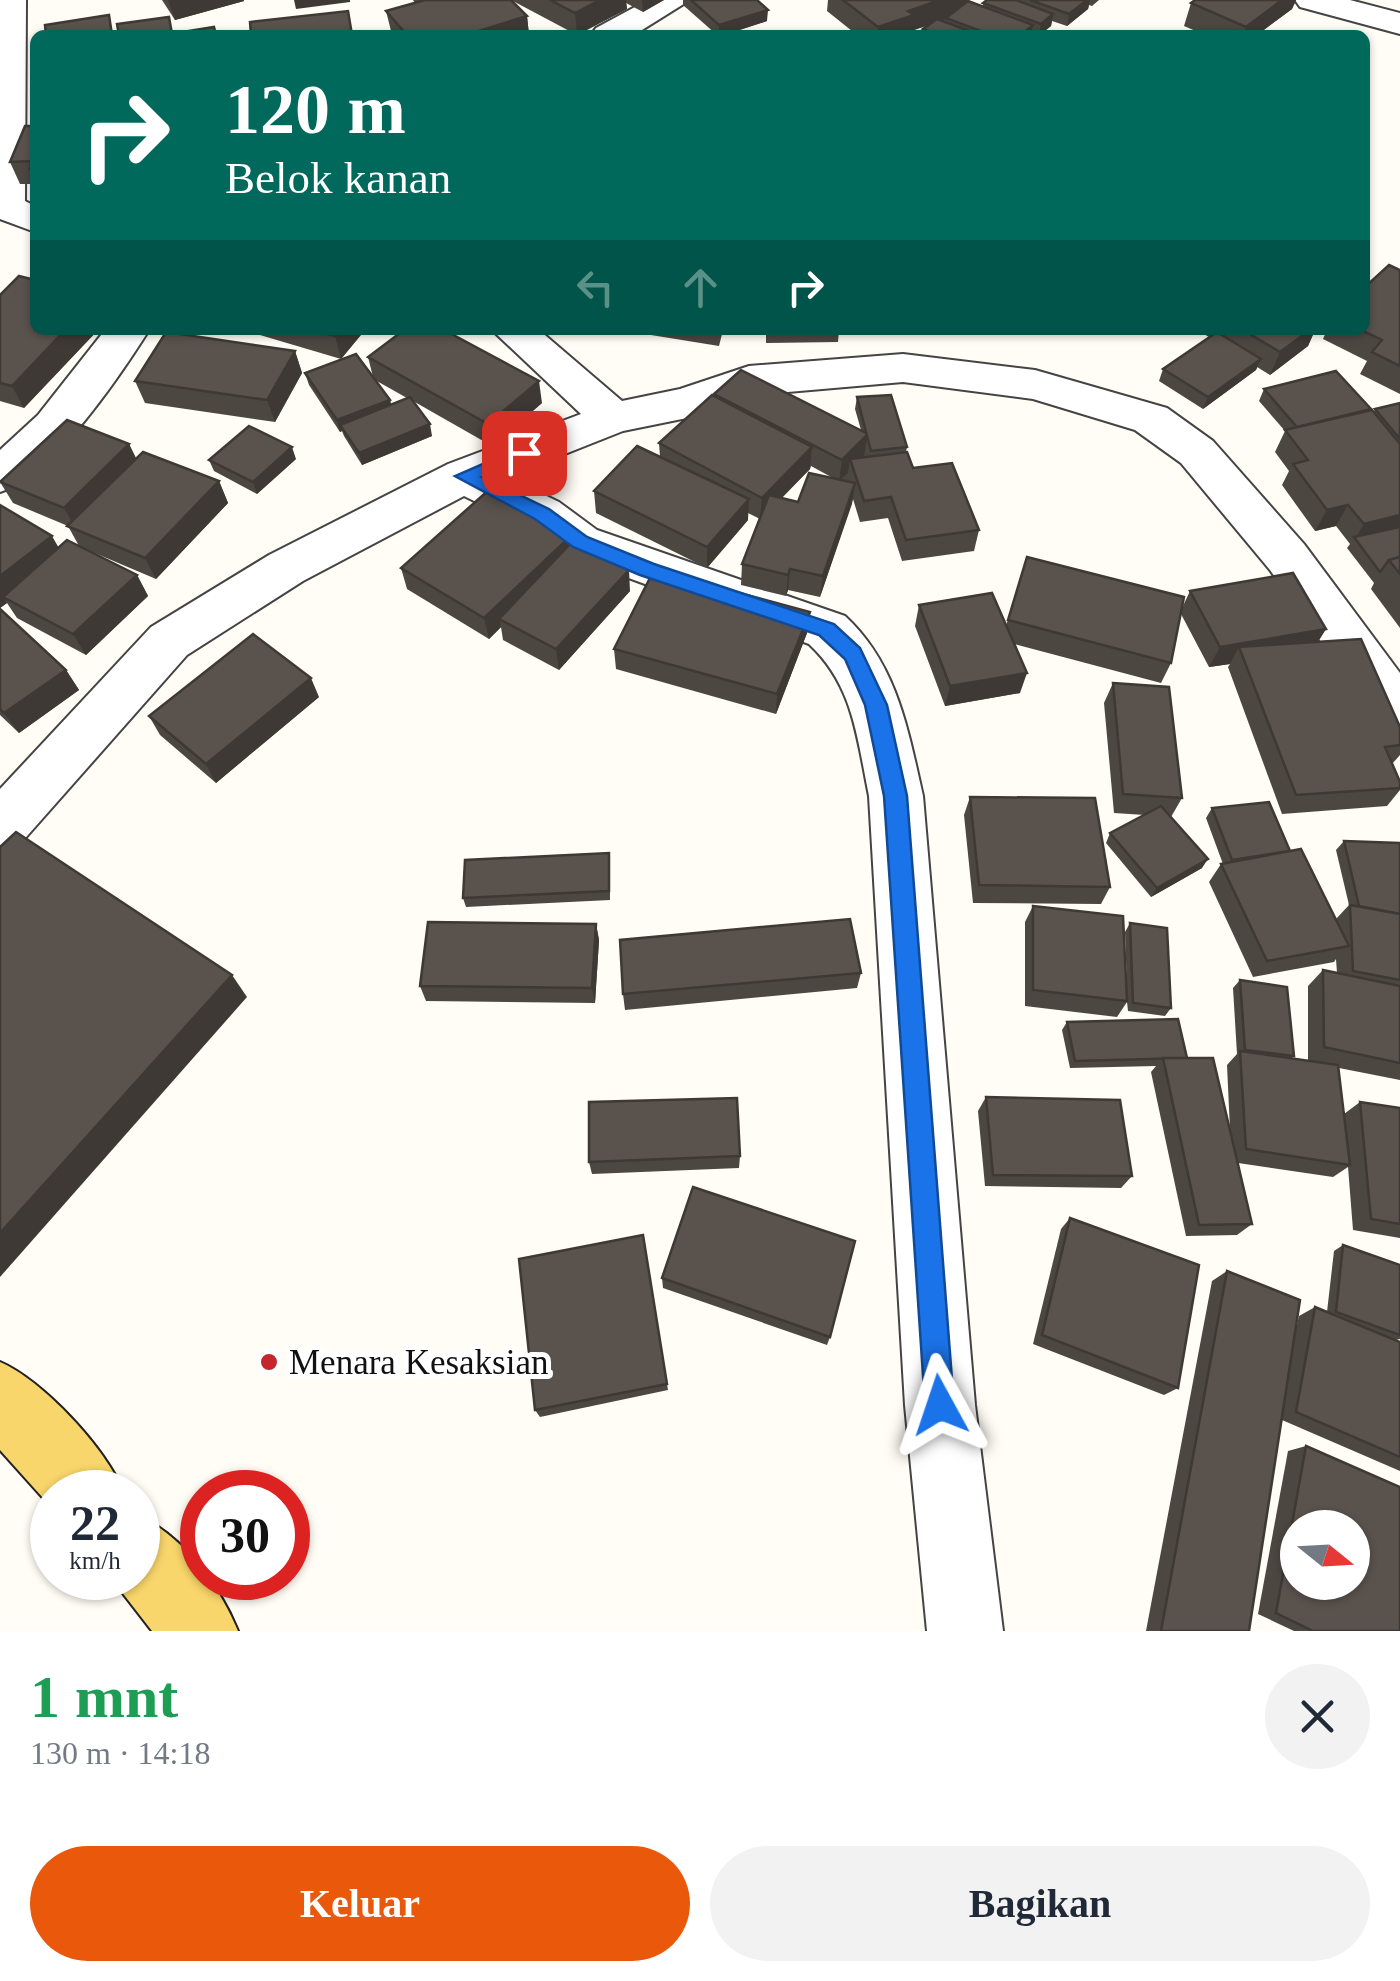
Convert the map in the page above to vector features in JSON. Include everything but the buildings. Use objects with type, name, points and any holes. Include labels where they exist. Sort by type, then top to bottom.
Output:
[{"type":"main road","points":[[0,1397],[67,1470]]},
{"type":"main road","points":[[160,1580],[200,1631]]},
{"type":"street","points":[[9,0],[5,207],[30,218]]},
{"type":"street","points":[[617,30],[674,0]]},
{"type":"street","points":[[1312,0],[1400,24]]},
{"type":"street","points":[[0,476],[54,426],[124,335]]},
{"type":"street","points":[[519,335],[614,418]]},
{"type":"street","points":[[0,827],[169,641],[286,568],[464,476],[614,418],[687,403],[749,381],[903,368],[1035,385],[1151,419],[1197,452],[1287,556],[1400,713]]},
{"type":"street","points":[[464,476],[542,514],[580,542],[647,570],[827,630],[853,654],[876,705],[896,796],[938,1386],[965,1631]]},
{"type":"place","name":"Menara Kesaksian","points":[[269,1362]]},
{"type":"route","points":[[524,453],[464,476],[542,514],[580,542],[647,570],[712,588],[827,630],[853,654],[876,705],[896,796],[911,1054],[940,1405]]}]
